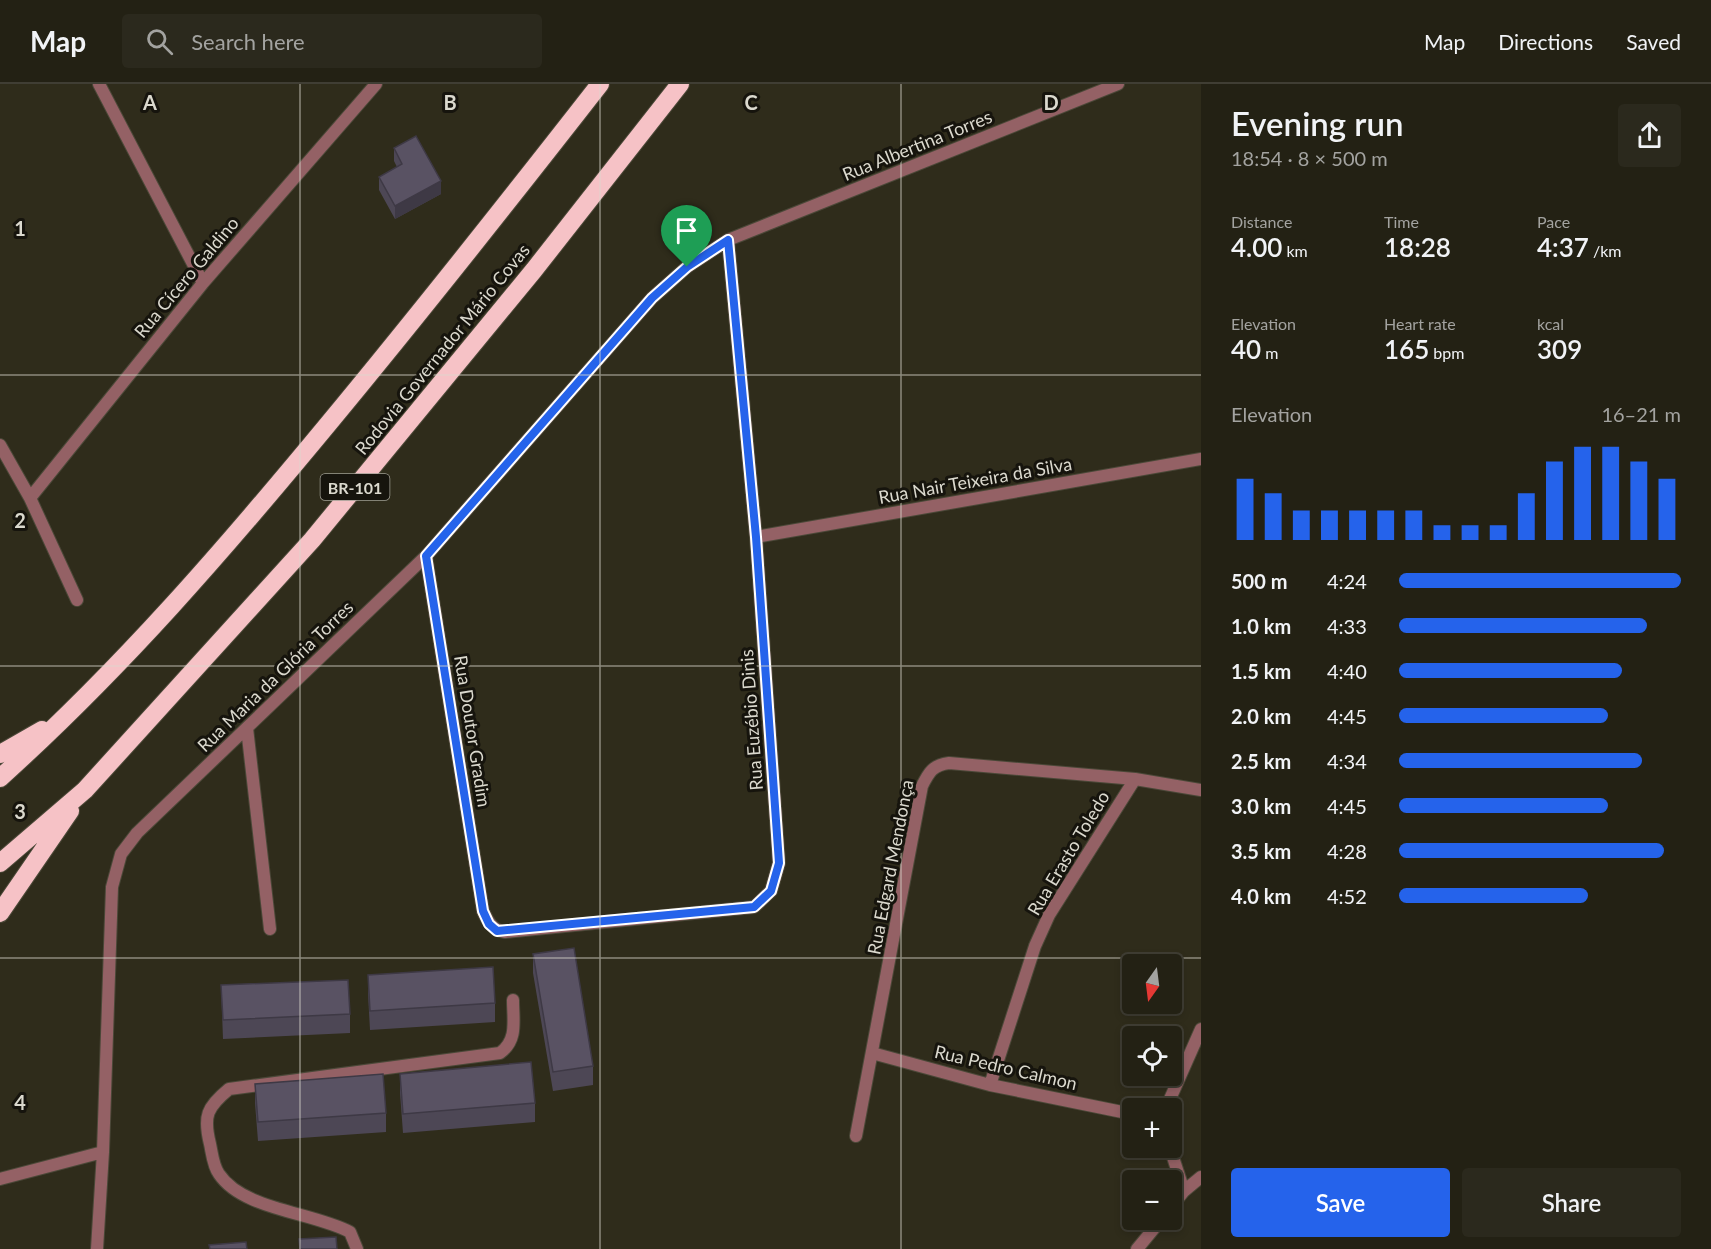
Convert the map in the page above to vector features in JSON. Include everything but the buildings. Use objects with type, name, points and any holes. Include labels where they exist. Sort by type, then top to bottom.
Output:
[{"type":"highway","name":"BR-101","points":[[0,778],[73,712],[158,624],[245,525],[452,274],[600,84]]},
{"type":"highway","name":"Rodovia Governador Mário Covas","points":[[0,863],[85,790],[312,540],[534,270],[680,84]]},
{"type":"highway","points":[[0,754],[73,712]]},
{"type":"highway","points":[[0,914],[85,790]]},
{"type":"street","points":[[99,84],[202,283]]},
{"type":"street","name":"Rua Cícero Galdino","points":[[30,498],[202,283],[376,84]]},
{"type":"street","name":"Rua Albertina Torres","points":[[728,240],[1118,84]]},
{"type":"street","name":"Rua Euzébio Dinis","points":[[483,911],[489,924],[497,931],[504,932],[754,907],[771,891],[779,863],[756,537],[728,240]]},
{"type":"street","name":"Rua Maria da Glória Torres","points":[[97,1249],[103,1152],[112,887],[121,854],[137,833],[426,556],[652,298],[687,267],[728,240]]},
{"type":"street","points":[[0,445],[30,498],[77,600]]},
{"type":"street","name":"Rua Nair Teixeira da Silva","points":[[756,537],[1201,459]]},
{"type":"street","name":"Rua Doutor Gradim","points":[[426,556],[483,911]]},
{"type":"street","points":[[247,728],[270,929]]},
{"type":"street","name":"Rua Edgard Mendonça","points":[[856,1136],[922,786],[929,771],[937,765],[949,763],[1135,779],[1201,790]]},
{"type":"street","name":"Rua Erasto Toledo","points":[[990,1085],[1035,946],[1049,915],[1135,779]]},
{"type":"street","points":[[357,1249],[350,1232],[332,1223],[255,1201],[230,1189],[217,1172],[205,1125],[212,1103],[229,1089],[500,1053],[508,1047],[514,1035],[513,1000]]},
{"type":"street","points":[[1170,1098],[1201,1029]]},
{"type":"street","name":"Rua Pedro Calmon","points":[[872,1053],[990,1085],[1122,1112]]},
{"type":"street","points":[[0,1179],[103,1152]]},
{"type":"street","points":[[1173,1158],[1184,1191]]},
{"type":"street","points":[[1182,1194],[1201,1177]]},
{"type":"street","points":[[1137,1249],[1153,1230]]},
{"type":"route","points":[[728,240],[756,537],[779,863],[771,891],[754,907],[497,931],[489,924],[483,911],[426,556],[652,298],[687,267],[728,240]]}]
